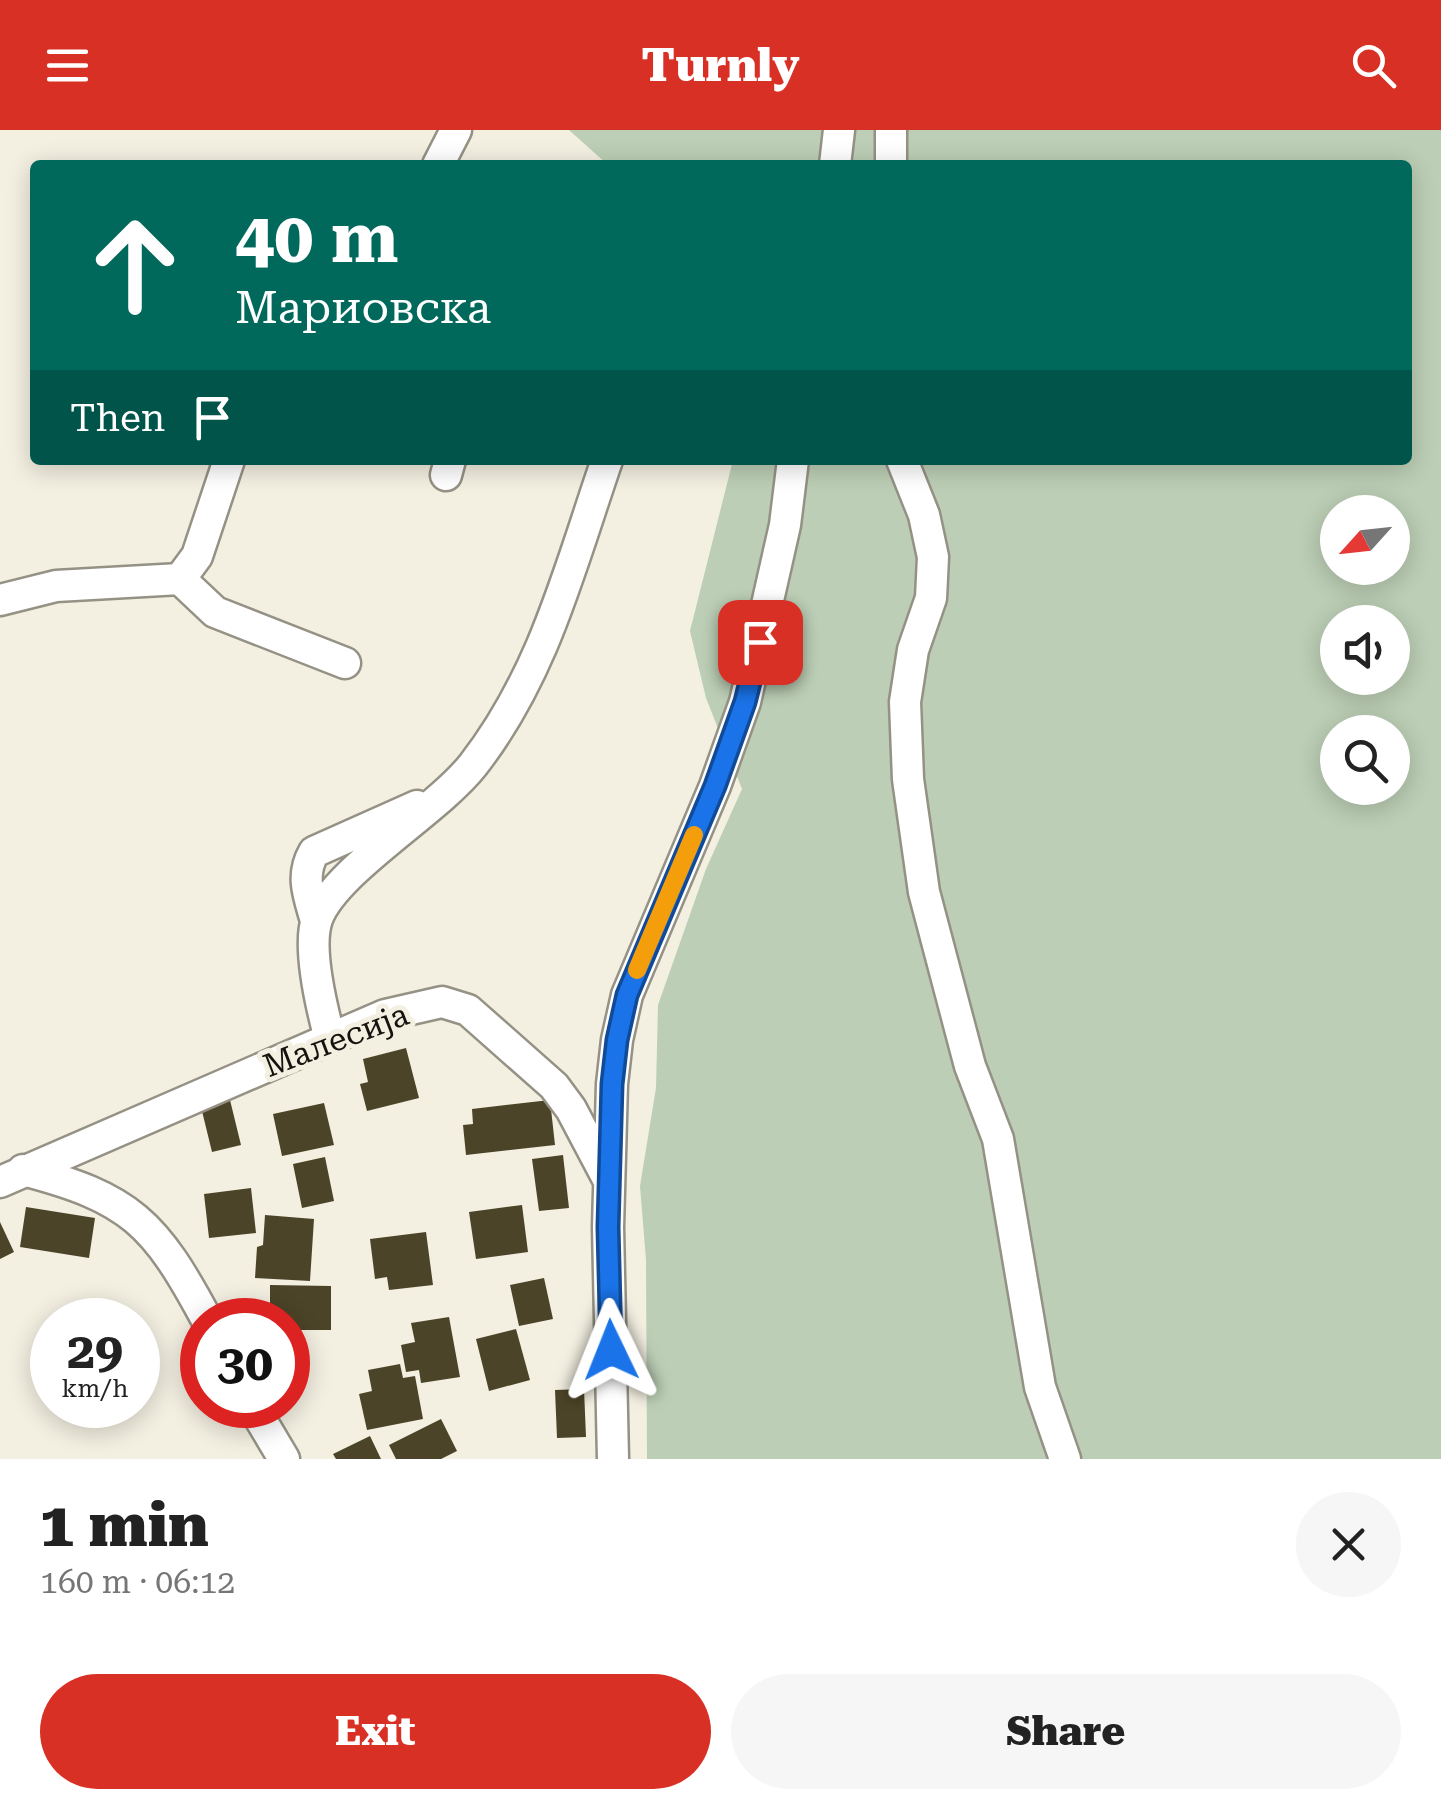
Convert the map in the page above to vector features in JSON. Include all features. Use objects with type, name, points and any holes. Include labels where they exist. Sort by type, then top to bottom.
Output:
[{"type":"street","points":[[441,160],[456,130]]},
{"type":"street","points":[[836,160],[840,130]]},
{"type":"street","points":[[891,160],[892,130]]},
{"type":"street","points":[[180,578],[197,556],[227,465]]},
{"type":"street","points":[[316,921],[330,896],[346,880],[452,791],[476,762],[528,676],[560,604],[605,465]]},
{"type":"street","points":[[613,1459],[612,1084],[627,995],[715,786],[745,702],[785,525],[792,465]]},
{"type":"street","points":[[904,465],[924,515],[933,557],[931,598],[913,650],[904,702],[908,779],[924,892],[970,1066],[998,1139],[1040,1387],[1065,1459]]},
{"type":"street","points":[[0,600],[56,586],[180,578],[215,612],[345,663]]},
{"type":"street","points":[[330,1039],[318,990],[316,921],[306,884],[306,867],[314,852],[452,791]]},
{"type":"street","name":"Малесија","points":[[12,1176],[385,1015],[442,1002],[468,1010],[554,1086],[610,1181]]},
{"type":"street","points":[[12,1176],[70,1182],[116,1202],[158,1237],[194,1298]]},
{"type":"street","points":[[266,1428],[284,1459]]},
{"type":"green space","points":[[569,130],[1441,130],[1441,1459],[647,1459],[646,1260],[640,1186],[656,1088],[658,1005],[706,869],[742,789],[706,698],[690,631],[732,465],[1412,465],[1412,160],[602,160]]},
{"type":"building","points":[[406,1048],[419,1098],[367,1111],[360,1084],[368,1082],[363,1059]]},
{"type":"building","points":[[230,1100],[241,1145],[212,1152],[201,1107]]},
{"type":"building","points":[[550,1100],[555,1145],[466,1155],[463,1125],[473,1124],[472,1109]]},
{"type":"building","points":[[324,1103],[334,1145],[282,1156],[273,1114]]},
{"type":"building","points":[[563,1155],[569,1208],[539,1211],[532,1159]]},
{"type":"building","points":[[325,1157],[334,1201],[302,1208],[293,1164]]},
{"type":"building","points":[[251,1188],[256,1233],[209,1238],[204,1194]]},
{"type":"building","points":[[522,1205],[528,1252],[476,1259],[469,1212]]},
{"type":"building","points":[[26,1207],[95,1218],[89,1258],[20,1247]]},
{"type":"building","points":[[265,1215],[314,1219],[310,1281],[255,1278]]},
{"type":"building","points":[[0,1222],[14,1252],[0,1259]]},
{"type":"building","points":[[426,1232],[433,1285],[389,1290],[387,1277],[375,1279],[370,1239]]},
{"type":"building","points":[[544,1278],[553,1319],[519,1326],[510,1285]]},
{"type":"building","points":[[270,1285],[331,1286],[331,1330],[310,1330],[310,1298],[270,1298]]},
{"type":"building","points":[[449,1317],[460,1377],[421,1383],[419,1370],[406,1372],[401,1345],[415,1342],[411,1323]]},
{"type":"building","points":[[516,1329],[530,1380],[489,1391],[476,1339]]},
{"type":"building","points":[[400,1364],[403,1378],[415,1376],[423,1419],[367,1430],[359,1394],[372,1391],[368,1370]]},
{"type":"building","points":[[584,1389],[586,1437],[557,1438],[555,1390]]},
{"type":"building","points":[[441,1419],[457,1451],[441,1459],[396,1459],[389,1445]]},
{"type":"building","points":[[370,1436],[381,1459],[336,1459],[333,1454]]},
{"type":"slow traffic","points":[[637,970],[694,835]]},
{"type":"route","points":[[611,1350],[608,1227],[617,1040],[627,995],[658,914],[715,786],[745,702],[760,642]]}]
